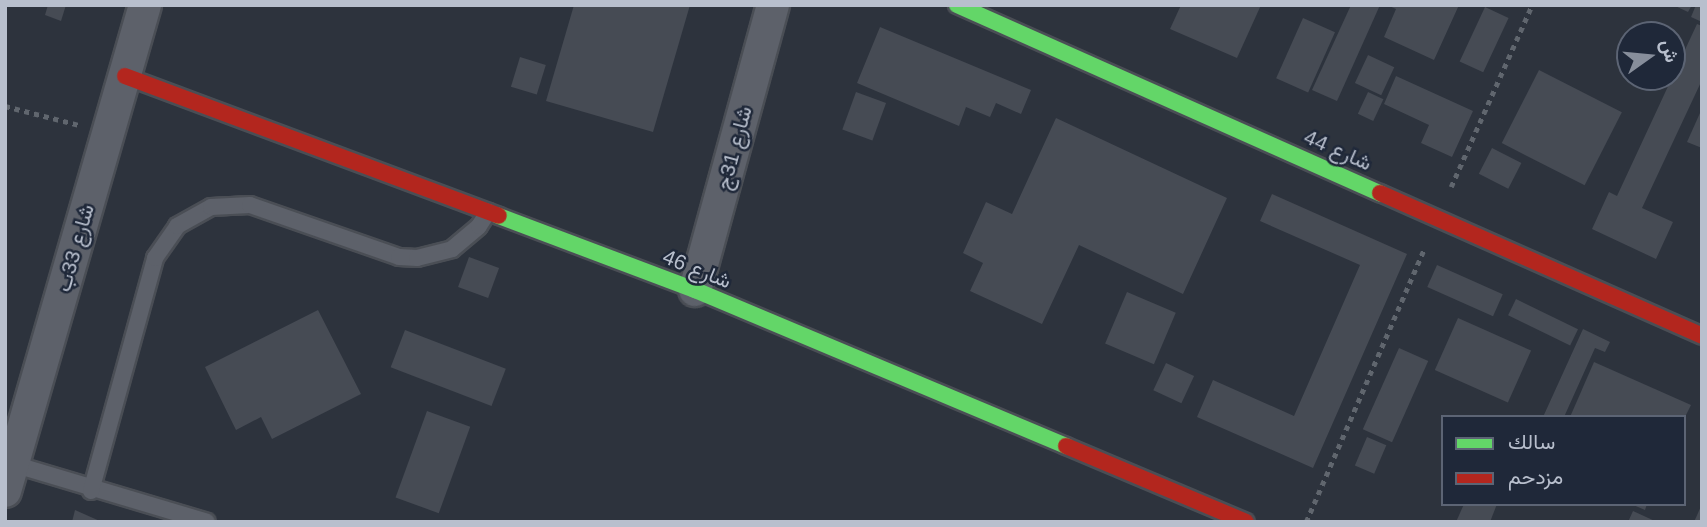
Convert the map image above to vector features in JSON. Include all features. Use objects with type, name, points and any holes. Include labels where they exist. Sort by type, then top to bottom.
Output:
[{"type":"street","name":"شارع 33ب","points":[[9,478],[145,5]]},
{"type":"street","name":"شارع 31ج","points":[[695,290],[773,5]]},
{"type":"street","name":"شارع 44","points":[[957,5],[1702,335]]},
{"type":"street","name":"شارع 46","points":[[125,76],[695,290],[1246,522]]},
{"type":"lane","points":[[91,491],[155,258],[177,226],[211,206],[250,205],[399,257],[417,258],[459,244],[489,211]]},
{"type":"lane","points":[[9,478],[91,491],[207,522]]},
{"type":"path","points":[[1306,522],[1532,5]]},
{"type":"path","points":[[5,106],[108,132]]},
{"type":"building","points":[[48,5],[66,5],[61,21],[45,15]]},
{"type":"building","points":[[574,5],[690,5],[653,132],[546,101]]},
{"type":"building","points":[[1181,5],[1261,5],[1237,58],[1170,29]]},
{"type":"building","points":[[1351,5],[1380,5],[1337,101],[1312,90]]},
{"type":"building","points":[[1387,5],[1459,5],[1434,60],[1384,37],[1396,9]]},
{"type":"building","points":[[1673,5],[1692,5],[1688,12]]},
{"type":"building","points":[[1696,5],[1702,5],[1702,22],[1691,17]]},
{"type":"building","points":[[1485,7],[1509,18],[1483,72],[1460,61]]},
{"type":"building","points":[[1303,18],[1335,32],[1308,93],[1276,78]]},
{"type":"building","points":[[1697,24],[1702,26],[1702,80],[1642,208],[1673,222],[1656,259],[1592,229],[1609,192],[1617,196],[1666,91],[1686,91],[1686,48]]},
{"type":"building","points":[[880,27],[1031,90],[1021,114],[996,103],[990,117],[966,107],[959,126],[857,83]]},
{"type":"building","points":[[1368,55],[1394,67],[1381,95],[1355,83]]},
{"type":"building","points":[[520,57],[546,65],[537,95],[511,87]]},
{"type":"building","points":[[1539,70],[1622,112],[1585,185],[1502,143]]},
{"type":"building","points":[[1396,76],[1473,111],[1452,157],[1421,143],[1429,125],[1384,104]]},
{"type":"building","points":[[856,92],[886,103],[872,141],[842,130]]},
{"type":"building","points":[[1368,92],[1383,99],[1373,121],[1358,114]]},
{"type":"building","points":[[1700,113],[1702,114],[1702,148],[1687,142]]},
{"type":"building","points":[[1056,118],[1227,198],[1183,294],[1079,245],[1042,324],[970,291],[983,263],[963,253],[986,202],[1012,214]]},
{"type":"building","points":[[1492,148],[1521,163],[1508,189],[1479,174]]},
{"type":"building","points":[[1272,194],[1407,254],[1313,468],[1197,417],[1213,380],[1294,416],[1360,265],[1260,221]]},
{"type":"building","points":[[469,257],[499,268],[488,298],[458,287]]},
{"type":"building","points":[[1437,265],[1503,294],[1493,316],[1427,287]]},
{"type":"building","points":[[1127,292],[1176,313],[1154,364],[1105,344]]},
{"type":"building","points":[[1516,299],[1578,329],[1570,345],[1508,315]]},
{"type":"building","points":[[318,310],[361,394],[272,439],[261,417],[236,430],[205,367]]},
{"type":"building","points":[[1458,318],[1531,351],[1508,403],[1435,370]]},
{"type":"building","points":[[1583,329],[1610,342],[1605,352],[1595,348],[1565,415],[1544,415]]},
{"type":"building","points":[[405,330],[506,369],[491,406],[391,367]]},
{"type":"building","points":[[1399,348],[1428,361],[1392,442],[1363,429]]},
{"type":"building","points":[[1594,362],[1691,405],[1686,415],[1571,415]]},
{"type":"building","points":[[1166,363],[1194,376],[1181,403],[1153,390]]},
{"type":"building","points":[[427,411],[470,427],[439,513],[396,497]]},
{"type":"building","points":[[1367,437],[1386,445],[1374,474],[1355,466]]},
{"type":"building","points":[[1702,504],[1702,522],[1694,522]]},
{"type":"building","points":[[1463,506],[1496,506],[1490,522],[1456,522]]},
{"type":"building","points":[[75,510],[102,522],[72,522]]},
{"type":"building","points":[[1633,511],[1657,522],[1628,522]]},
{"type":"traffic: fast","points":[[957,5],[1380,193]]},
{"type":"traffic: fast","points":[[499,216],[695,290],[1066,446]]},
{"type":"traffic: jam","points":[[125,76],[499,216]]},
{"type":"traffic: jam","points":[[1380,193],[1702,336]]},
{"type":"traffic: jam","points":[[1066,446],[1246,522]]}]
